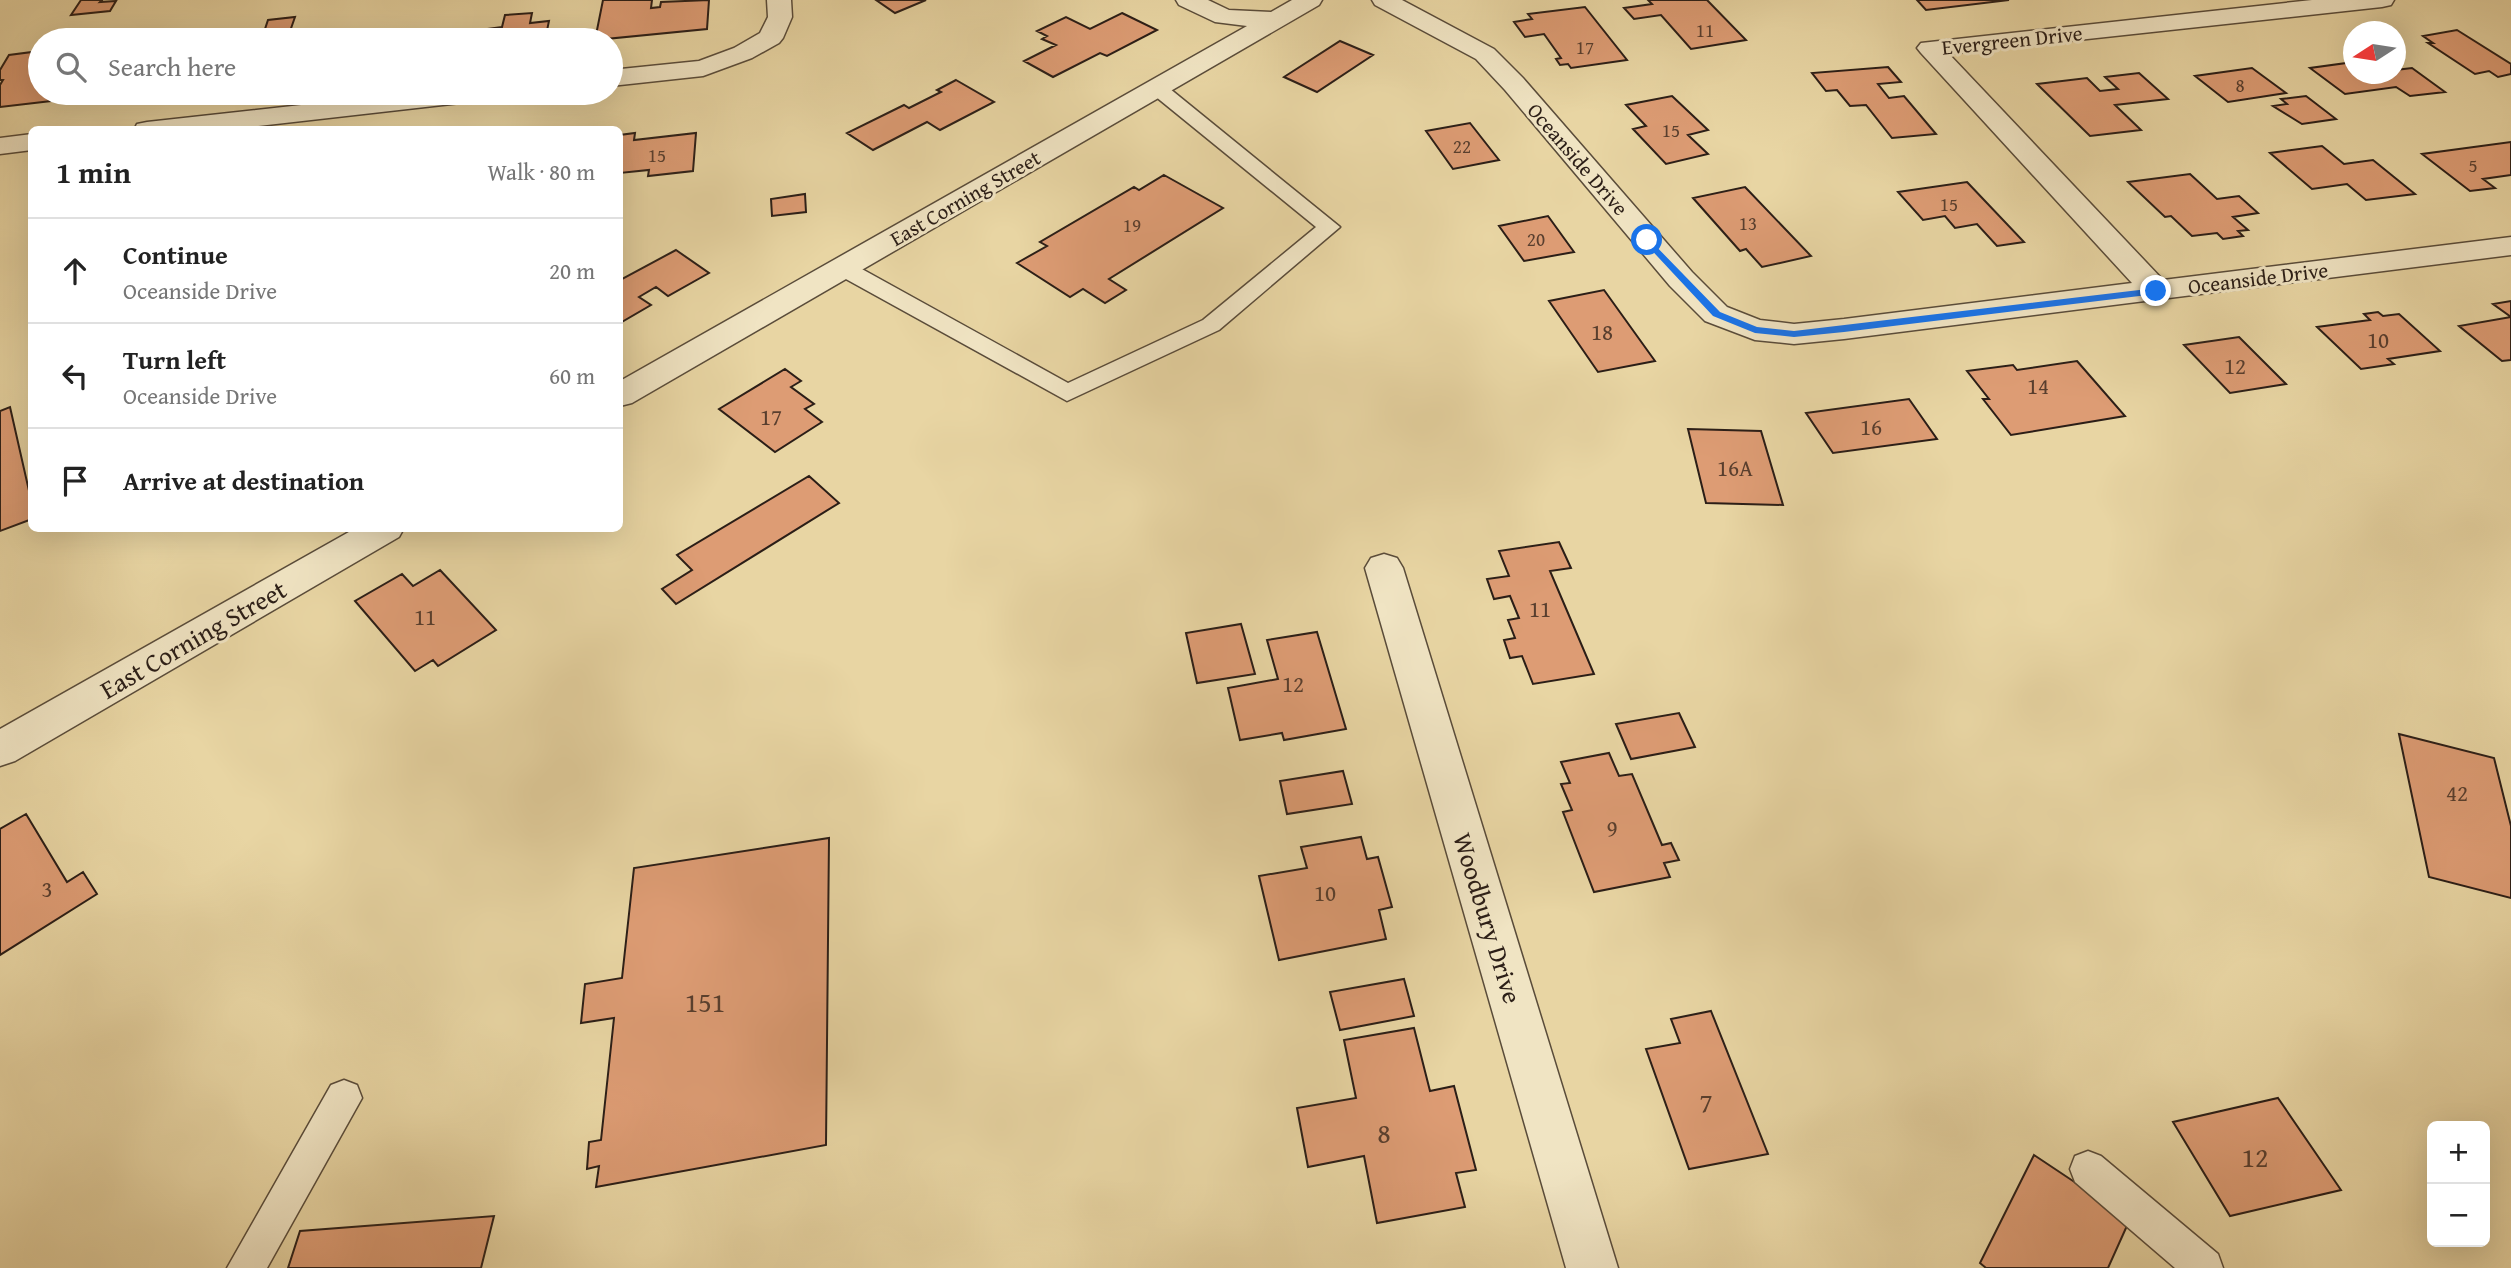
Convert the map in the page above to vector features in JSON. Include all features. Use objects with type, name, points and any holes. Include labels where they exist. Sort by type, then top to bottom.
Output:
[{"type":"street","points":[[623,77],[703,68],[743,53],[770,38],[780,17],[779,0]]},
{"type":"street","points":[[1188,0],[1224,17],[1275,20]]},
{"type":"street","name":"East Corning Street","points":[[623,393],[1310,0]]},
{"type":"street","name":"Oceanside Drive","points":[[1384,0],[1485,54],[1514,84],[1681,279],[1716,314],[1755,330],[1794,334],[1844,329],[2511,246]]},
{"type":"street","name":"Evergreen Drive","points":[[2156,291],[1930,48],[2382,0]]},
{"type":"street","points":[[183,126],[371,105]]},
{"type":"street","points":[[0,146],[28,142]]},
{"type":"street","name":"East Corning Street","points":[[0,749],[379,532]]},
{"type":"street","name":"Woodbury Drive","points":[[1384,568],[1592,1268]]},
{"type":"lane","points":[[843,268],[1067,393],[1211,324],[1329,227],[1157,88]]},
{"type":"lane","points":[[246,1268],[344,1098]]},
{"type":"lane","points":[[2088,1169],[2204,1268]]},
{"type":"building","points":[[81,0],[116,1],[110,11],[71,15]]},
{"type":"building","points":[[603,0],[652,0],[651,8],[660,7],[661,2],[709,0],[707,29],[623,37],[623,28],[597,28]]},
{"type":"building","points":[[876,0],[926,0],[895,13]]},
{"type":"building","points":[[1648,0],[1707,0],[1746,40],[1691,49],[1661,15],[1634,19],[1624,8],[1652,4]]},
{"type":"building","points":[[1917,0],[2009,0],[1926,10]]},
{"type":"building","points":[[1585,7],[1627,60],[1571,68],[1568,64],[1560,65],[1556,59],[1561,58],[1544,34],[1525,37],[1514,22],[1532,19],[1528,14]]},
{"type":"building","points":[[532,13],[530,23],[549,21],[548,28],[495,28],[502,27],[505,15]]},
{"type":"building","points":[[1122,13],[1157,30],[1107,56],[1100,53],[1053,77],[1024,61],[1056,45],[1042,39],[1047,36],[1037,31],[1066,17],[1090,29]]},
{"type":"building","points":[[295,17],[291,28],[265,28],[268,20]]},
{"type":"building","points":[[2457,30],[2511,64],[2511,74],[2498,77],[2489,71],[2475,74],[2428,43],[2433,43],[2423,36]]},
{"type":"building","points":[[1340,41],[1373,55],[1317,92],[1284,77]]},
{"type":"building","points":[[28,53],[28,104],[0,107],[0,85],[3,80],[0,80],[0,70],[9,55]]},
{"type":"building","points":[[2343,64],[2343,84],[2406,84],[2406,69],[2412,68],[2445,92],[2410,96],[2396,87],[2345,94],[2310,68]]},
{"type":"building","points":[[1888,67],[1901,82],[1878,84],[1889,98],[1904,96],[1936,134],[1892,138],[1866,105],[1850,106],[1837,90],[1826,91],[1812,73]]},
{"type":"building","points":[[2252,68],[2286,93],[2228,102],[2195,76]]},
{"type":"building","points":[[2139,73],[2168,99],[2115,105],[2141,130],[2090,136],[2037,84],[2087,78],[2100,91],[2118,89],[2105,77]]},
{"type":"building","points":[[956,80],[994,102],[940,130],[927,122],[873,150],[847,133],[904,105],[909,108],[941,92],[937,90]]},
{"type":"building","points":[[1672,96],[1708,130],[1688,135],[1708,154],[1666,164],[1633,129],[1646,126],[1626,105]]},
{"type":"building","points":[[2306,96],[2336,119],[2302,124],[2273,106],[2287,104],[2281,99]]},
{"type":"building","points":[[1470,123],[1499,160],[1453,169],[1426,131]]},
{"type":"building","points":[[635,133],[634,140],[696,133],[693,171],[648,176],[649,170],[623,173],[623,135]]},
{"type":"building","points":[[2511,142],[2511,175],[2483,179],[2495,188],[2470,191],[2422,154]]},
{"type":"building","points":[[2322,146],[2344,164],[2373,160],[2415,194],[2366,200],[2347,184],[2312,189],[2270,153]]},
{"type":"building","points":[[2190,174],[2217,199],[2239,196],[2258,213],[2233,217],[2248,230],[2238,231],[2243,236],[2223,239],[2217,233],[2192,236],[2171,216],[2165,217],[2128,182]]},
{"type":"building","points":[[1164,175],[1223,208],[1109,279],[1126,290],[1105,303],[1083,289],[1070,297],[1017,263],[1047,246],[1040,242],[1134,187],[1139,190]]},
{"type":"building","points":[[1967,182],[2024,242],[1997,246],[1977,224],[1955,228],[1945,216],[1923,220],[1898,192]]},
{"type":"building","points":[[1745,187],[1811,256],[1762,267],[1746,249],[1740,251],[1693,198]]},
{"type":"building","points":[[805,194],[806,212],[772,216],[771,199]]},
{"type":"building","points":[[1548,216],[1574,252],[1524,261],[1499,226]]},
{"type":"building","points":[[676,250],[709,273],[668,296],[656,287],[639,297],[651,305],[623,321],[623,278]]},
{"type":"building","points":[[1604,290],[1655,361],[1598,372],[1549,301]]},
{"type":"building","points":[[2511,301],[2511,317],[2493,304]]},
{"type":"building","points":[[2378,312],[2383,316],[2399,314],[2440,351],[2388,359],[2394,364],[2361,369],[2317,327],[2370,320],[2364,314]]},
{"type":"building","points":[[2511,317],[2511,360],[2502,361],[2459,326]]},
{"type":"building","points":[[2239,337],[2286,384],[2230,393],[2184,345]]},
{"type":"building","points":[[2077,361],[2125,416],[2011,435],[1983,399],[1989,399],[1967,371],[2013,365],[2017,370]]},
{"type":"building","points":[[785,369],[801,381],[791,387],[814,404],[805,409],[822,422],[775,452],[719,409]]},
{"type":"building","points":[[1909,399],[1937,439],[1833,453],[1806,413]]},
{"type":"building","points":[[10,407],[28,486],[28,520],[0,531],[0,411]]},
{"type":"building","points":[[1688,429],[1761,431],[1783,505],[1706,503]]},
{"type":"building","points":[[809,476],[839,503],[676,604],[662,589],[692,570],[677,555]]},
{"type":"building","points":[[1559,542],[1571,568],[1550,571],[1594,674],[1533,684],[1522,656],[1510,658],[1504,640],[1515,638],[1508,620],[1519,618],[1510,596],[1494,599],[1487,579],[1509,576],[1499,551]]},
{"type":"building","points":[[440,570],[496,630],[438,666],[433,660],[415,671],[355,601],[402,574],[413,586]]},
{"type":"building","points":[[1241,624],[1255,674],[1197,683],[1186,633]]},
{"type":"building","points":[[1317,632],[1346,729],[1284,740],[1282,733],[1240,740],[1228,688],[1278,679],[1267,640]]},
{"type":"building","points":[[1679,713],[1695,747],[1631,759],[1616,724]]},
{"type":"building","points":[[2399,734],[2494,758],[2511,826],[2511,898],[2429,877]]},
{"type":"building","points":[[1609,753],[1619,776],[1632,774],[1662,845],[1671,843],[1679,860],[1664,863],[1670,877],[1594,892],[1563,812],[1572,810],[1561,784],[1570,783],[1561,762]]},
{"type":"building","points":[[1343,771],[1352,804],[1287,814],[1280,781]]},
{"type":"building","points":[[26,814],[67,882],[83,872],[97,894],[0,955],[0,829]]},
{"type":"building","points":[[1361,837],[1367,859],[1378,857],[1392,907],[1379,910],[1386,939],[1279,960],[1259,876],[1307,868],[1301,847]]},
{"type":"building","points":[[829,838],[826,1145],[596,1187],[599,1166],[587,1169],[589,1142],[601,1140],[614,1018],[581,1023],[585,984],[622,978],[634,868]]},
{"type":"building","points":[[1404,979],[1414,1016],[1340,1030],[1330,992]]},
{"type":"building","points":[[1711,1011],[1768,1154],[1689,1169],[1646,1049],[1680,1043],[1671,1019]]},
{"type":"building","points":[[1414,1028],[1430,1091],[1454,1086],[1476,1170],[1456,1173],[1465,1207],[1377,1223],[1364,1156],[1308,1167],[1297,1108],[1356,1098],[1344,1040]]},
{"type":"building","points":[[2278,1098],[2341,1190],[2230,1216],[2173,1122]]},
{"type":"building","points":[[2034,1155],[2130,1219],[2108,1268],[1986,1268],[1980,1263]]},
{"type":"building","points":[[494,1216],[481,1268],[288,1268],[300,1231]]},
{"type":"route","points":[[1647,240],[1716,314],[1755,330],[1794,334],[2156,291]]}]
